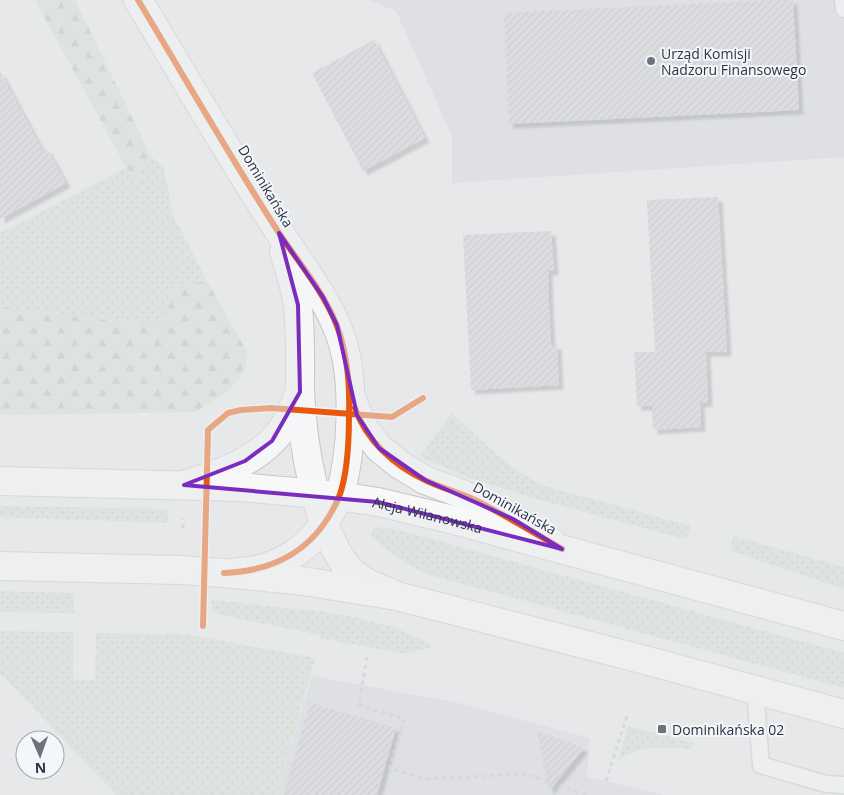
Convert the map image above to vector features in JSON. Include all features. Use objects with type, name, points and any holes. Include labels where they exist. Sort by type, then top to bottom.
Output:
[{"type":"main road","name":"Aleja Wilanowska","points":[[0,481],[241,487],[327,495],[419,510],[844,626]]},
{"type":"main road","points":[[0,566],[181,570],[224,573],[303,581],[397,596],[844,714]]},
{"type":"street","name":"Dominikańska","points":[[138,0],[280,233],[323,296],[337,325],[348,367],[350,394],[349,442],[327,495],[324,524],[336,550],[350,570],[370,584],[397,596]]},
{"type":"street","name":"Dominikańska","points":[[280,233],[298,305],[301,358],[300,392],[305,440],[327,495]]},
{"type":"street","name":"Dominikańska","points":[[184,485],[215,476],[246,461],[272,441],[287,422],[300,392]]},
{"type":"street","name":"Dominikańska","points":[[350,394],[361,424],[379,448],[400,465],[425,480],[462,494],[513,519],[562,549]]},
{"type":"street","points":[[224,573],[250,571],[282,561],[312,539],[324,524]]},
{"type":"lane","points":[[843,0],[844,9]]},
{"type":"lane","points":[[755,690],[762,765],[826,784],[844,785]]},
{"type":"path","points":[[367,657],[359,705],[404,719],[390,768],[423,778],[526,774],[586,795]]},
{"type":"path","points":[[606,781],[628,713]]},
{"type":"path","points":[[388,756],[393,758]]},
{"type":"highlighted area","points":[[279,233],[323,297],[337,325],[357,415],[379,448],[425,480],[513,519],[562,549],[378,502],[184,485],[245,461],[272,441],[300,392],[298,305]]},
{"type":"shaded area","points":[[369,0],[844,0],[844,157],[452,183],[452,136],[396,11]]},
{"type":"shaded area","points":[[312,676],[458,703],[589,738],[587,777],[664,795],[277,795]]},
{"type":"green space","points":[[35,0],[75,0],[151,156],[134,182]]},
{"type":"green space","points":[[151,156],[164,168],[172,213],[207,281],[169,286],[166,324],[125,322],[0,307],[0,233],[126,168],[135,182]]},
{"type":"green space","points":[[207,281],[247,352],[246,366],[229,391],[195,412],[0,415],[0,307],[125,322],[165,324],[169,286]]},
{"type":"green space","points":[[451,413],[507,463],[545,486],[691,526],[688,536],[681,538],[533,498],[467,477],[420,457]]},
{"type":"green space","points":[[0,506],[165,509],[168,511],[167,523],[0,517]]},
{"type":"green space","points":[[374,527],[399,530],[844,653],[844,688],[430,575],[406,563],[384,547],[371,535]]},
{"type":"green space","points":[[733,536],[844,567],[844,589],[731,551]]},
{"type":"green space","points":[[0,591],[72,593],[74,595],[74,613],[0,612]]},
{"type":"green space","points":[[211,600],[325,612],[359,618],[393,627],[432,644],[429,648],[399,653],[320,638],[320,635],[217,614],[212,609]]},
{"type":"green space","points":[[0,631],[73,632],[73,680],[95,680],[96,633],[186,634],[315,658],[277,795],[116,795],[65,741],[65,730],[54,730],[4,677],[0,676]]},
{"type":"green space","points":[[628,726],[694,743],[692,749],[663,747],[644,749],[635,751],[618,760]]},
{"type":"building","name":"Urząd Komisji Nadzoru Finansowego","points":[[793,0],[799,110],[509,124],[504,13]]},
{"type":"building","points":[[374,40],[425,138],[363,171],[312,73]]},
{"type":"building","points":[[0,71],[43,152],[47,149],[66,183],[0,219]]},
{"type":"building","points":[[718,197],[727,352],[706,352],[708,402],[700,403],[701,427],[653,430],[652,406],[637,406],[634,352],[655,352],[647,200]]},
{"type":"building","points":[[551,231],[554,271],[548,271],[549,308],[551,345],[557,345],[559,385],[471,390],[463,235]]},
{"type":"building","points":[[310,703],[396,728],[377,795],[283,795]]},
{"type":"building","points":[[537,731],[584,748],[549,791]]},
{"type":"cycle path","points":[[138,0],[225,146],[332,313],[341,337],[348,370],[349,435],[347,456],[342,488],[330,515],[307,543],[278,562],[244,571],[224,573]]},
{"type":"cycle path","points":[[203,626],[208,430],[228,413],[241,410],[271,408],[392,417],[423,398]]},
{"type":"cycle path","points":[[355,408],[366,431],[392,460],[431,483],[469,497],[562,549]]},
{"type":"place","name":"Urząd Komisji Nadzoru Finansowego","points":[[651,61]]},
{"type":"place","name":"Dominikańska 02","points":[[662,729]]}]
